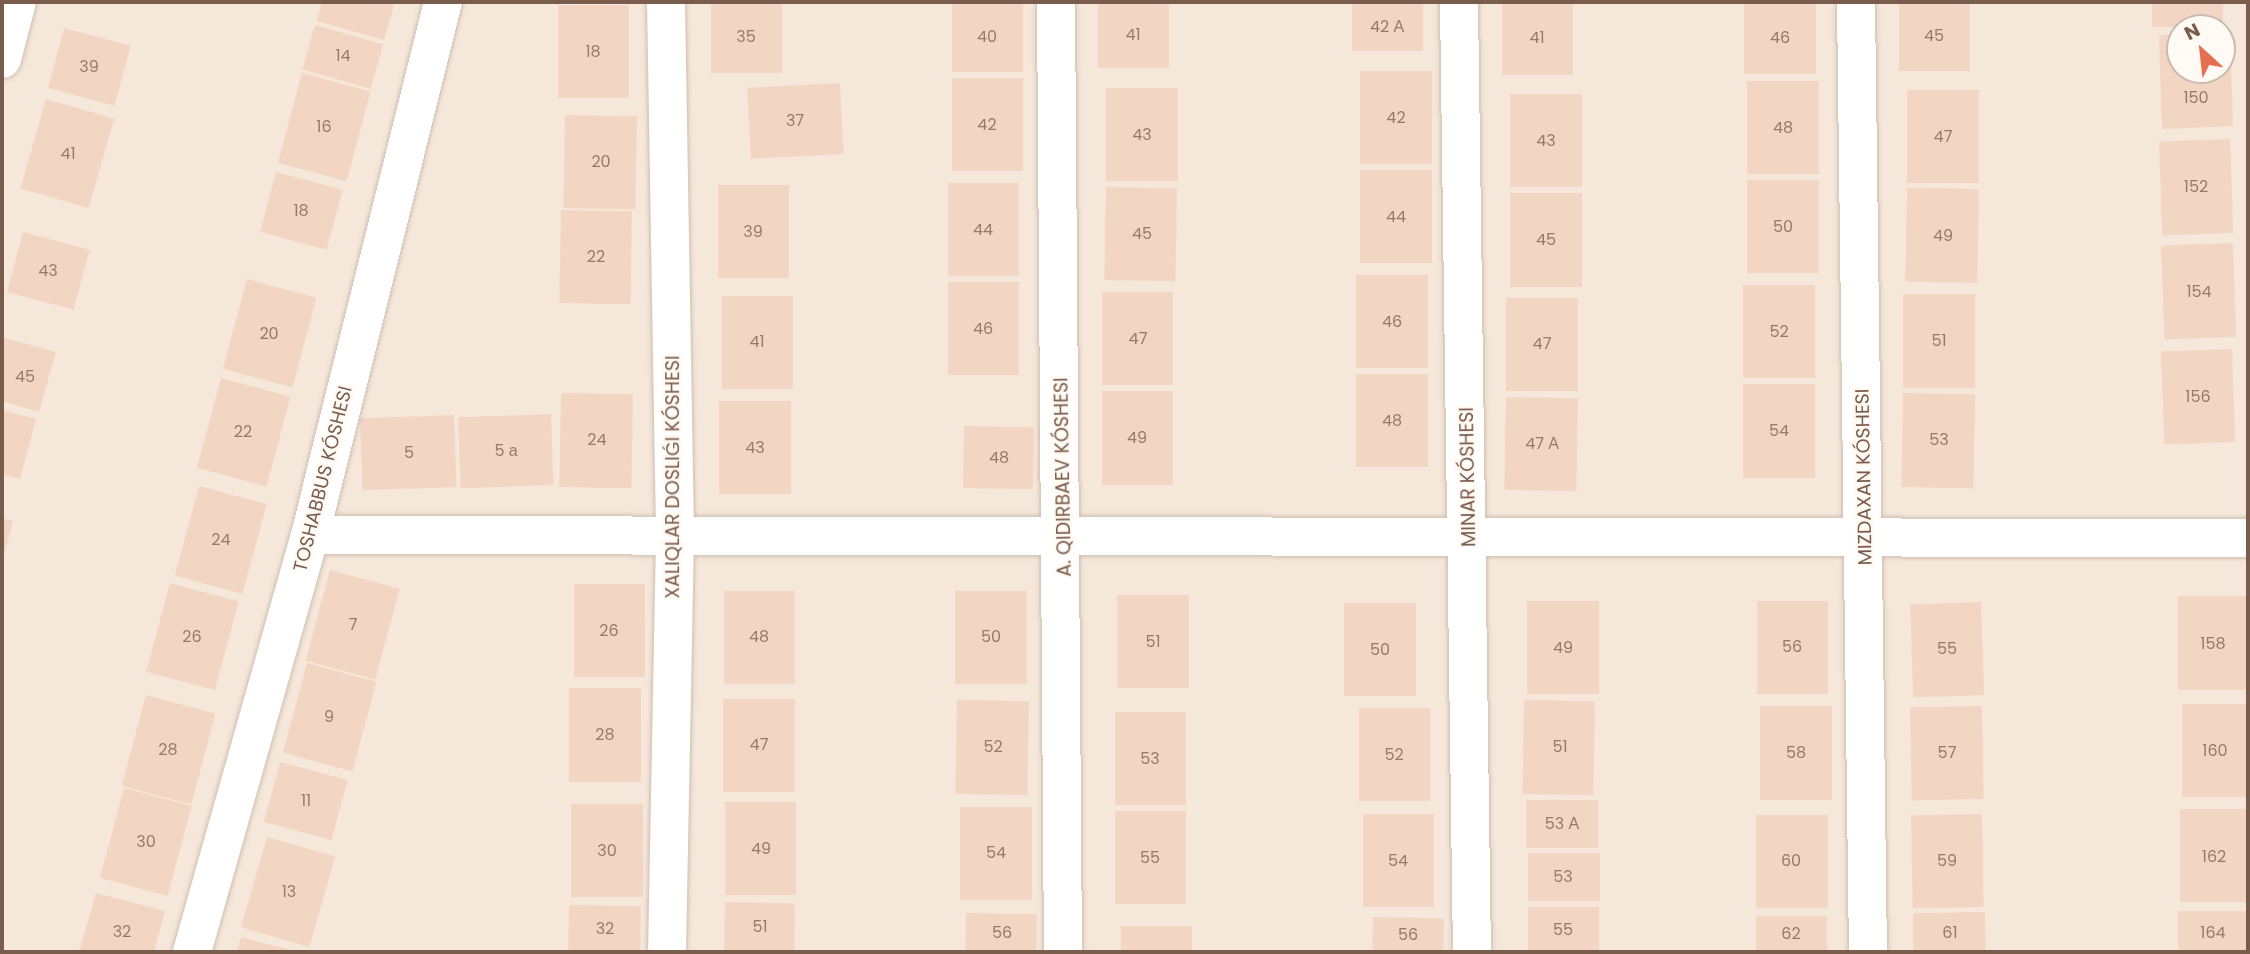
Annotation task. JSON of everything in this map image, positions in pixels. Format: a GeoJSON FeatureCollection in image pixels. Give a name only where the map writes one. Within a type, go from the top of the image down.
{"type":"FeatureCollection","features":[{"type":"Feature","properties":{"kind":"street"},"geometry":{"type":"LineString","coordinates":[[2,60],[17,2]]}},
{"type":"Feature","properties":{"kind":"street","name":"TOSHABBUS KÓSHESI"},"geometry":{"type":"LineString","coordinates":[[192,952],[310,534],[443,2]]}},
{"type":"Feature","properties":{"kind":"street"},"geometry":{"type":"LineString","coordinates":[[666,2],[675,536],[667,952]]}},
{"type":"Feature","properties":{"kind":"street"},"geometry":{"type":"LineString","coordinates":[[1056,2],[1064,536],[1063,952]]}},
{"type":"Feature","properties":{"kind":"street","name":"MINAR KÓSHESI"},"geometry":{"type":"LineString","coordinates":[[1459,2],[1469,538],[1472,952]]}},
{"type":"Feature","properties":{"kind":"street","name":"MIZDAXAN KÓSHESI"},"geometry":{"type":"LineString","coordinates":[[1856,2],[1866,534],[1868,952]]}},
{"type":"Feature","properties":{"kind":"street"},"geometry":{"type":"LineString","coordinates":[[310,534],[1469,538],[1866,534],[2248,538]]}},
{"type":"Feature","properties":{"kind":"shaded area"},"geometry":{"type":"Polygon","coordinates":[[[2,2],[2248,2],[2248,952],[2,952],[2,2]]]}},
{"type":"Feature","properties":{"kind":"building"},"geometry":{"type":"Polygon","coordinates":[[[322,2],[395,2],[384,40],[317,21],[322,2]]]}},
{"type":"Feature","properties":{"kind":"building"},"geometry":{"type":"Polygon","coordinates":[[[711,2],[782,2],[782,73],[711,73],[711,2]]]}},
{"type":"Feature","properties":{"kind":"building"},"geometry":{"type":"Polygon","coordinates":[[[952,2],[1023,2],[1023,72],[952,72],[952,2]]]}},
{"type":"Feature","properties":{"kind":"building"},"geometry":{"type":"Polygon","coordinates":[[[1098,2],[1169,2],[1169,68],[1098,68],[1098,2]]]}},
{"type":"Feature","properties":{"kind":"building"},"geometry":{"type":"Polygon","coordinates":[[[1352,2],[1423,2],[1423,51],[1352,51],[1352,2]]]}},
{"type":"Feature","properties":{"kind":"building"},"geometry":{"type":"Polygon","coordinates":[[[1502,2],[1573,2],[1573,75],[1502,75],[1502,2]]]}},
{"type":"Feature","properties":{"kind":"building"},"geometry":{"type":"Polygon","coordinates":[[[1744,2],[1816,2],[1816,74],[1744,74],[1744,2]]]}},
{"type":"Feature","properties":{"kind":"building"},"geometry":{"type":"Polygon","coordinates":[[[1899,2],[1970,2],[1970,71],[1899,71],[1899,2]]]}},
{"type":"Feature","properties":{"kind":"building"},"geometry":{"type":"Polygon","coordinates":[[[2152,2],[2223,2],[2223,14],[2166,14],[2166,27],[2152,27],[2152,2]]]}},
{"type":"Feature","properties":{"kind":"building"},"geometry":{"type":"Polygon","coordinates":[[[558,5],[629,5],[629,98],[558,98],[558,5]]]}},
{"type":"Feature","properties":{"kind":"building"},"geometry":{"type":"Polygon","coordinates":[[[315,25],[383,45],[371,89],[302,69],[315,25]]]}},
{"type":"Feature","properties":{"kind":"building"},"geometry":{"type":"Polygon","coordinates":[[[64,28],[131,46],[115,106],[48,88],[64,28]]]}},
{"type":"Feature","properties":{"kind":"building"},"geometry":{"type":"Polygon","coordinates":[[[2159,35],[2166,35],[2166,84],[2232,84],[2233,126],[2162,129],[2159,35]]]}},
{"type":"Feature","properties":{"kind":"building"},"geometry":{"type":"Polygon","coordinates":[[[1360,71],[1432,71],[1432,164],[1360,164],[1360,71]]]}},
{"type":"Feature","properties":{"kind":"building"},"geometry":{"type":"Polygon","coordinates":[[[302,73],[371,91],[347,181],[278,163],[302,73]]]}},
{"type":"Feature","properties":{"kind":"building"},"geometry":{"type":"Polygon","coordinates":[[[952,78],[1023,78],[1023,171],[952,171],[952,78]]]}},
{"type":"Feature","properties":{"kind":"building"},"geometry":{"type":"Polygon","coordinates":[[[1747,81],[1819,81],[1819,174],[1747,174],[1747,81]]]}},
{"type":"Feature","properties":{"kind":"building"},"geometry":{"type":"Polygon","coordinates":[[[840,83],[844,154],[751,159],[747,88],[840,83]]]}},
{"type":"Feature","properties":{"kind":"building"},"geometry":{"type":"Polygon","coordinates":[[[1106,88],[1178,88],[1178,181],[1106,181],[1106,88]]]}},
{"type":"Feature","properties":{"kind":"building"},"geometry":{"type":"Polygon","coordinates":[[[1907,90],[1979,90],[1979,183],[1907,183],[1907,90]]]}},
{"type":"Feature","properties":{"kind":"building"},"geometry":{"type":"Polygon","coordinates":[[[1510,94],[1582,94],[1582,187],[1510,187],[1510,94]]]}},
{"type":"Feature","properties":{"kind":"building"},"geometry":{"type":"Polygon","coordinates":[[[46,99],[114,119],[89,208],[20,188],[46,99]]]}},
{"type":"Feature","properties":{"kind":"building"},"geometry":{"type":"Polygon","coordinates":[[[565,115],[637,116],[635,209],[563,208],[565,115]]]}},
{"type":"Feature","properties":{"kind":"building"},"geometry":{"type":"Polygon","coordinates":[[[2230,139],[2233,233],[2162,235],[2159,141],[2230,139]]]}},
{"type":"Feature","properties":{"kind":"building"},"geometry":{"type":"Polygon","coordinates":[[[1360,170],[1432,170],[1432,263],[1360,263],[1360,170]]]}},
{"type":"Feature","properties":{"kind":"building"},"geometry":{"type":"Polygon","coordinates":[[[276,172],[343,190],[327,250],[260,232],[276,172]]]}},
{"type":"Feature","properties":{"kind":"building"},"geometry":{"type":"Polygon","coordinates":[[[1747,180],[1819,180],[1819,273],[1747,273],[1747,180]]]}},
{"type":"Feature","properties":{"kind":"building"},"geometry":{"type":"Polygon","coordinates":[[[948,183],[1019,183],[1019,276],[948,276],[948,183]]]}},
{"type":"Feature","properties":{"kind":"building"},"geometry":{"type":"Polygon","coordinates":[[[718,185],[789,185],[789,278],[718,278],[718,185]]]}},
{"type":"Feature","properties":{"kind":"building"},"geometry":{"type":"Polygon","coordinates":[[[1106,187],[1177,188],[1175,281],[1104,280],[1106,187]]]}},
{"type":"Feature","properties":{"kind":"building"},"geometry":{"type":"Polygon","coordinates":[[[1907,188],[1979,189],[1977,283],[1905,282],[1907,188]]]}},
{"type":"Feature","properties":{"kind":"building"},"geometry":{"type":"Polygon","coordinates":[[[1510,193],[1582,193],[1582,287],[1510,287],[1510,193]]]}},
{"type":"Feature","properties":{"kind":"building"},"geometry":{"type":"Polygon","coordinates":[[[561,210],[632,211],[630,304],[559,303],[561,210]]]}},
{"type":"Feature","properties":{"kind":"building"},"geometry":{"type":"Polygon","coordinates":[[[23,232],[90,250],[74,310],[7,292],[23,232]]]}},
{"type":"Feature","properties":{"kind":"building"},"geometry":{"type":"Polygon","coordinates":[[[2233,243],[2236,337],[2164,339],[2161,246],[2233,243]]]}},
{"type":"Feature","properties":{"kind":"building"},"geometry":{"type":"Polygon","coordinates":[[[1356,275],[1428,275],[1428,368],[1356,368],[1356,275]]]}},
{"type":"Feature","properties":{"kind":"building"},"geometry":{"type":"Polygon","coordinates":[[[247,279],[317,298],[292,387],[223,369],[247,279]]]}},
{"type":"Feature","properties":{"kind":"building"},"geometry":{"type":"Polygon","coordinates":[[[948,282],[1019,282],[1019,375],[948,375],[948,282]]]}},
{"type":"Feature","properties":{"kind":"building"},"geometry":{"type":"Polygon","coordinates":[[[1743,285],[1815,285],[1815,378],[1743,378],[1743,285]]]}},
{"type":"Feature","properties":{"kind":"building"},"geometry":{"type":"Polygon","coordinates":[[[1102,292],[1173,292],[1173,385],[1102,385],[1102,292]]]}},
{"type":"Feature","properties":{"kind":"building"},"geometry":{"type":"Polygon","coordinates":[[[1903,294],[1975,294],[1975,388],[1903,388],[1903,294]]]}},
{"type":"Feature","properties":{"kind":"building"},"geometry":{"type":"Polygon","coordinates":[[[722,296],[793,296],[793,389],[722,389],[722,296]]]}},
{"type":"Feature","properties":{"kind":"building"},"geometry":{"type":"Polygon","coordinates":[[[1506,298],[1578,298],[1578,391],[1506,391],[1506,298]]]}},
{"type":"Feature","properties":{"kind":"building"},"geometry":{"type":"Polygon","coordinates":[[[2,337],[56,352],[39,412],[2,401],[2,337]]]}},
{"type":"Feature","properties":{"kind":"building"},"geometry":{"type":"Polygon","coordinates":[[[2232,349],[2235,442],[2164,444],[2161,351],[2232,349]]]}},
{"type":"Feature","properties":{"kind":"building"},"geometry":{"type":"Polygon","coordinates":[[[1356,374],[1428,374],[1428,467],[1356,467],[1356,374]]]}},
{"type":"Feature","properties":{"kind":"building"},"geometry":{"type":"Polygon","coordinates":[[[221,378],[291,397],[266,486],[197,468],[221,378]]]}},
{"type":"Feature","properties":{"kind":"building"},"geometry":{"type":"Polygon","coordinates":[[[1743,384],[1815,384],[1815,478],[1743,478],[1743,384]]]}},
{"type":"Feature","properties":{"kind":"building"},"geometry":{"type":"Polygon","coordinates":[[[1102,391],[1173,391],[1173,485],[1102,485],[1102,391]]]}},
{"type":"Feature","properties":{"kind":"building"},"geometry":{"type":"Polygon","coordinates":[[[561,393],[633,394],[631,488],[559,487],[561,393]]]}},
{"type":"Feature","properties":{"kind":"building"},"geometry":{"type":"Polygon","coordinates":[[[1903,393],[1975,394],[1973,488],[1901,487],[1903,393]]]}},
{"type":"Feature","properties":{"kind":"building"},"geometry":{"type":"Polygon","coordinates":[[[1506,397],[1578,398],[1576,491],[1504,490],[1506,397]]]}},
{"type":"Feature","properties":{"kind":"building"},"geometry":{"type":"Polygon","coordinates":[[[719,401],[791,401],[791,494],[719,494],[719,401]]]}},
{"type":"Feature","properties":{"kind":"building"},"geometry":{"type":"Polygon","coordinates":[[[2,410],[36,419],[20,479],[2,474],[2,410]]]}},
{"type":"Feature","properties":{"kind":"building"},"geometry":{"type":"Polygon","coordinates":[[[551,414],[553,485],[461,488],[458,417],[551,414]]]}},
{"type":"Feature","properties":{"kind":"building"},"geometry":{"type":"Polygon","coordinates":[[[454,415],[457,487],[363,490],[360,418],[454,415]]]}},
{"type":"Feature","properties":{"kind":"building"},"geometry":{"type":"Polygon","coordinates":[[[964,426],[1034,427],[1033,489],[963,488],[964,426]]]}},
{"type":"Feature","properties":{"kind":"building"},"geometry":{"type":"Polygon","coordinates":[[[199,486],[267,504],[243,594],[175,576],[199,486]]]}},
{"type":"Feature","properties":{"kind":"building"},"geometry":{"type":"Polygon","coordinates":[[[2,518],[13,521],[3,558],[2,558],[2,518]]]}},
{"type":"Feature","properties":{"kind":"building"},"geometry":{"type":"Polygon","coordinates":[[[330,570],[400,589],[375,679],[306,661],[330,570]]]}},
{"type":"Feature","properties":{"kind":"building"},"geometry":{"type":"Polygon","coordinates":[[[170,583],[239,601],[215,690],[146,672],[170,583]]]}},
{"type":"Feature","properties":{"kind":"building"},"geometry":{"type":"Polygon","coordinates":[[[574,584],[645,584],[645,677],[574,677],[574,584]]]}},
{"type":"Feature","properties":{"kind":"building"},"geometry":{"type":"Polygon","coordinates":[[[724,591],[795,591],[795,684],[724,684],[724,591]]]}},
{"type":"Feature","properties":{"kind":"building"},"geometry":{"type":"Polygon","coordinates":[[[955,591],[1027,591],[1027,684],[955,684],[955,591]]]}},
{"type":"Feature","properties":{"kind":"building"},"geometry":{"type":"Polygon","coordinates":[[[1117,595],[1189,595],[1189,688],[1117,688],[1117,595]]]}},
{"type":"Feature","properties":{"kind":"building"},"geometry":{"type":"Polygon","coordinates":[[[2178,596],[2248,596],[2248,690],[2178,690],[2178,596]]]}},
{"type":"Feature","properties":{"kind":"building"},"geometry":{"type":"Polygon","coordinates":[[[1527,601],[1599,601],[1599,694],[1527,694],[1527,601]]]}},
{"type":"Feature","properties":{"kind":"building"},"geometry":{"type":"Polygon","coordinates":[[[1757,601],[1828,601],[1828,694],[1757,694],[1757,601]]]}},
{"type":"Feature","properties":{"kind":"building"},"geometry":{"type":"Polygon","coordinates":[[[1981,602],[1984,695],[1913,697],[1910,604],[1981,602]]]}},
{"type":"Feature","properties":{"kind":"building"},"geometry":{"type":"Polygon","coordinates":[[[1344,603],[1416,603],[1416,696],[1344,696],[1344,603]]]}},
{"type":"Feature","properties":{"kind":"building"},"geometry":{"type":"Polygon","coordinates":[[[307,663],[377,682],[352,771],[283,753],[307,663]]]}},
{"type":"Feature","properties":{"kind":"building"},"geometry":{"type":"Polygon","coordinates":[[[569,688],[641,688],[641,782],[569,782],[569,688]]]}},
{"type":"Feature","properties":{"kind":"building"},"geometry":{"type":"Polygon","coordinates":[[[146,695],[216,714],[191,804],[122,786],[146,695]]]}},
{"type":"Feature","properties":{"kind":"building"},"geometry":{"type":"Polygon","coordinates":[[[723,699],[795,699],[795,792],[723,792],[723,699]]]}},
{"type":"Feature","properties":{"kind":"building"},"geometry":{"type":"Polygon","coordinates":[[[957,700],[1029,701],[1027,795],[955,794],[957,700]]]}},
{"type":"Feature","properties":{"kind":"building"},"geometry":{"type":"Polygon","coordinates":[[[1524,700],[1595,701],[1593,795],[1522,794],[1524,700]]]}},
{"type":"Feature","properties":{"kind":"building"},"geometry":{"type":"Polygon","coordinates":[[[2182,704],[2248,704],[2248,797],[2182,797],[2182,704]]]}},
{"type":"Feature","properties":{"kind":"building"},"geometry":{"type":"Polygon","coordinates":[[[1760,706],[1832,706],[1832,800],[1760,800],[1760,706]]]}},
{"type":"Feature","properties":{"kind":"building"},"geometry":{"type":"Polygon","coordinates":[[[1982,706],[1984,799],[1912,800],[1910,707],[1982,706]]]}},
{"type":"Feature","properties":{"kind":"building"},"geometry":{"type":"Polygon","coordinates":[[[1359,708],[1430,708],[1430,801],[1359,801],[1359,708]]]}},
{"type":"Feature","properties":{"kind":"building"},"geometry":{"type":"Polygon","coordinates":[[[1115,712],[1186,712],[1186,805],[1115,805],[1115,712]]]}},
{"type":"Feature","properties":{"kind":"building"},"geometry":{"type":"Polygon","coordinates":[[[280,762],[348,780],[332,840],[264,822],[280,762]]]}},
{"type":"Feature","properties":{"kind":"building"},"geometry":{"type":"Polygon","coordinates":[[[124,788],[192,806],[168,896],[100,878],[124,788]]]}},
{"type":"Feature","properties":{"kind":"building"},"geometry":{"type":"Polygon","coordinates":[[[1526,800],[1598,800],[1598,848],[1526,848],[1526,800]]]}},
{"type":"Feature","properties":{"kind":"building"},"geometry":{"type":"Polygon","coordinates":[[[725,802],[796,802],[796,895],[725,895],[725,802]]]}},
{"type":"Feature","properties":{"kind":"building"},"geometry":{"type":"Polygon","coordinates":[[[571,804],[643,804],[643,897],[571,897],[571,804]]]}},
{"type":"Feature","properties":{"kind":"building"},"geometry":{"type":"Polygon","coordinates":[[[960,807],[1032,807],[1032,900],[960,900],[960,807]]]}},
{"type":"Feature","properties":{"kind":"building"},"geometry":{"type":"Polygon","coordinates":[[[2180,809],[2248,809],[2248,902],[2180,902],[2180,809]]]}},
{"type":"Feature","properties":{"kind":"building"},"geometry":{"type":"Polygon","coordinates":[[[1115,811],[1186,811],[1186,904],[1115,904],[1115,811]]]}},
{"type":"Feature","properties":{"kind":"building"},"geometry":{"type":"Polygon","coordinates":[[[1363,814],[1434,814],[1434,907],[1363,907],[1363,814]]]}},
{"type":"Feature","properties":{"kind":"building"},"geometry":{"type":"Polygon","coordinates":[[[1982,814],[1984,907],[1913,908],[1911,815],[1982,814]]]}},
{"type":"Feature","properties":{"kind":"building"},"geometry":{"type":"Polygon","coordinates":[[[1756,815],[1828,815],[1828,908],[1756,908],[1756,815]]]}},
{"type":"Feature","properties":{"kind":"building"},"geometry":{"type":"Polygon","coordinates":[[[267,837],[335,857],[309,947],[241,927],[267,837]]]}},
{"type":"Feature","properties":{"kind":"building"},"geometry":{"type":"Polygon","coordinates":[[[1528,853],[1600,853],[1600,901],[1528,901],[1528,853]]]}},
{"type":"Feature","properties":{"kind":"building"},"geometry":{"type":"Polygon","coordinates":[[[96,893],[165,911],[154,952],[79,952],[96,893]]]}},
{"type":"Feature","properties":{"kind":"building"},"geometry":{"type":"Polygon","coordinates":[[[725,902],[795,903],[794,952],[724,952],[725,902]]]}},
{"type":"Feature","properties":{"kind":"building"},"geometry":{"type":"Polygon","coordinates":[[[569,905],[641,906],[640,952],[568,952],[569,905]]]}},
{"type":"Feature","properties":{"kind":"building"},"geometry":{"type":"Polygon","coordinates":[[[1528,907],[1599,907],[1599,952],[1528,952],[1528,907]]]}},
{"type":"Feature","properties":{"kind":"building"},"geometry":{"type":"Polygon","coordinates":[[[2178,911],[2248,911],[2248,952],[2178,952],[2178,911]]]}},
{"type":"Feature","properties":{"kind":"building"},"geometry":{"type":"Polygon","coordinates":[[[1985,912],[1986,952],[1914,952],[1913,913],[1985,912]]]}},
{"type":"Feature","properties":{"kind":"building"},"geometry":{"type":"Polygon","coordinates":[[[966,913],[1037,914],[1036,952],[965,952],[966,913]]]}},
{"type":"Feature","properties":{"kind":"building"},"geometry":{"type":"Polygon","coordinates":[[[1756,916],[1827,916],[1827,952],[1756,952],[1756,916]]]}},
{"type":"Feature","properties":{"kind":"building"},"geometry":{"type":"Polygon","coordinates":[[[1373,917],[1444,918],[1443,952],[1372,952],[1373,917]]]}},
{"type":"Feature","properties":{"kind":"building"},"geometry":{"type":"Polygon","coordinates":[[[1121,926],[1192,926],[1192,952],[1121,952],[1121,926]]]}},
{"type":"Feature","properties":{"kind":"building"},"geometry":{"type":"Polygon","coordinates":[[[241,937],[294,951],[294,952],[237,952],[241,937]]]}}]}
